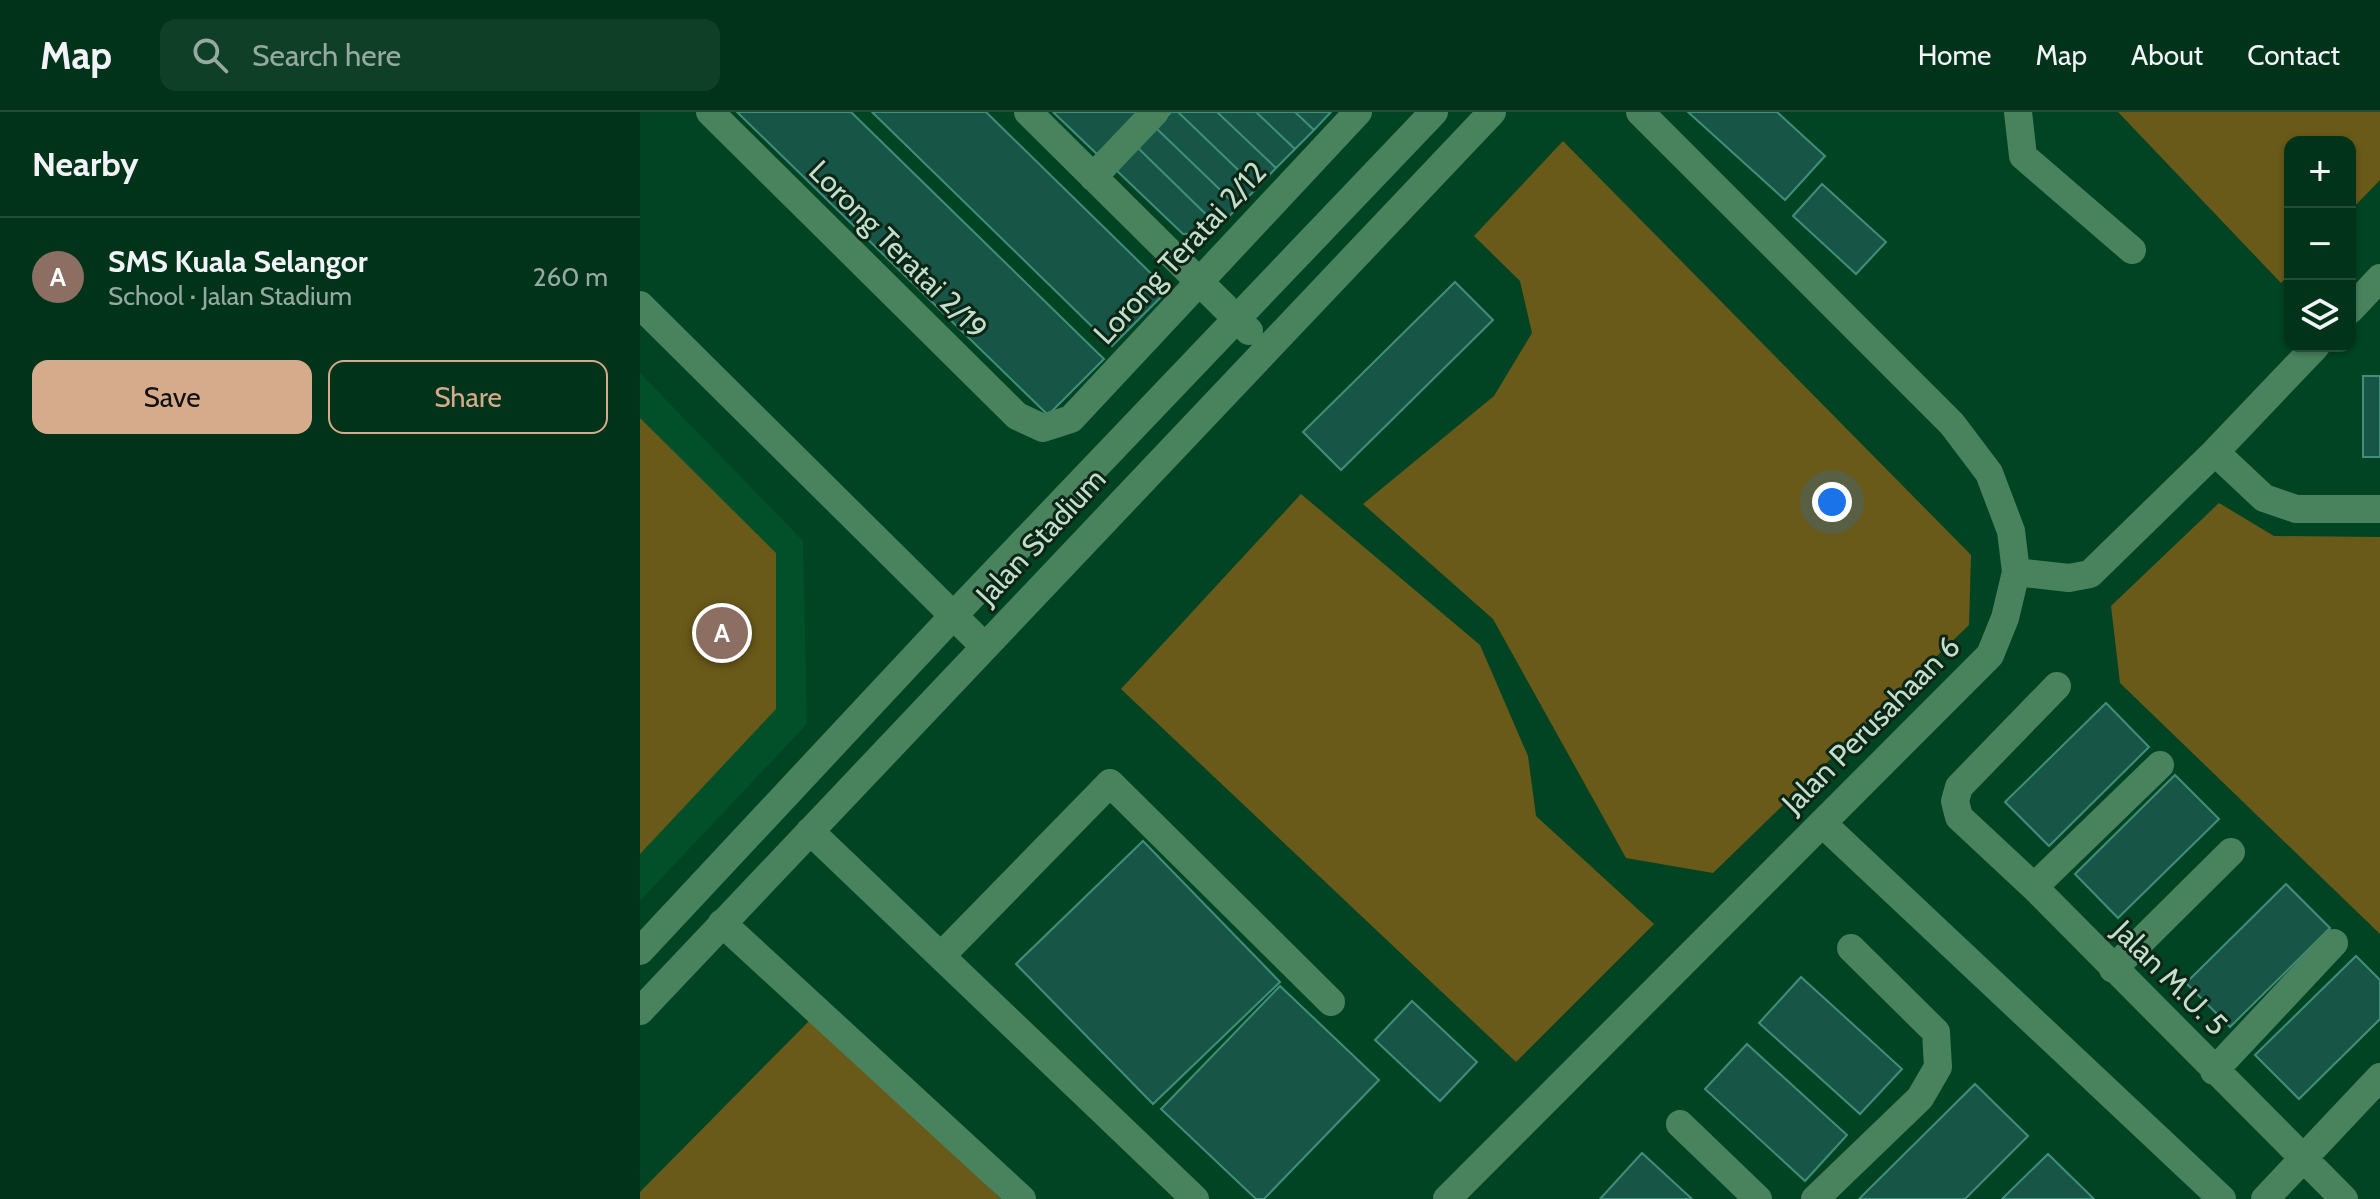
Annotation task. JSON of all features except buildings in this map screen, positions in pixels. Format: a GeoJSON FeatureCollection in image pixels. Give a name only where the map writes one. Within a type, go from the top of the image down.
{"type":"FeatureCollection","features":[{"type":"Feature","properties":{"kind":"street","name":"Lorong Teratai 2/19"},"geometry":{"type":"LineString","coordinates":[[710,112],[1017,416],[1043,428]]}},
{"type":"Feature","properties":{"kind":"street"},"geometry":{"type":"LineString","coordinates":[[1028,112],[1266,348]]}},
{"type":"Feature","properties":{"kind":"street"},"geometry":{"type":"LineString","coordinates":[[1093,177],[1155,112]]}},
{"type":"Feature","properties":{"kind":"street","name":"Lorong Teratai 2/12"},"geometry":{"type":"LineString","coordinates":[[1043,428],[1071,419],[1358,112]]}},
{"type":"Feature","properties":{"kind":"street","name":"Jalan Stadium"},"geometry":{"type":"LineString","coordinates":[[640,951],[953,616],[1434,112]]}},
{"type":"Feature","properties":{"kind":"street","name":"Jalan Stadium"},"geometry":{"type":"LineString","coordinates":[[640,1011],[1492,112]]}},
{"type":"Feature","properties":{"kind":"street","name":"Jalan Perusahaan 6"},"geometry":{"type":"LineString","coordinates":[[1447,1199],[1990,655],[2005,618],[2016,572],[2011,531],[1989,473],[1952,424],[1640,112]]}},
{"type":"Feature","properties":{"kind":"street"},"geometry":{"type":"LineString","coordinates":[[2018,112],[2023,156],[2132,250]]}},
{"type":"Feature","properties":{"kind":"street"},"geometry":{"type":"LineString","coordinates":[[2356,304],[2380,278]]}},
{"type":"Feature","properties":{"kind":"street"},"geometry":{"type":"LineString","coordinates":[[640,305],[984,646]]}},
{"type":"Feature","properties":{"kind":"street"},"geometry":{"type":"LineString","coordinates":[[2016,572],[2069,578],[2090,574],[2215,452],[2310,352]]}},
{"type":"Feature","properties":{"kind":"street"},"geometry":{"type":"LineString","coordinates":[[2215,452],[2264,498],[2296,509],[2380,509]]}},
{"type":"Feature","properties":{"kind":"street","name":"Jalan M.U. 5"},"geometry":{"type":"LineString","coordinates":[[2057,686],[1959,787],[1955,801],[1959,817],[2034,887],[2344,1199]]}},
{"type":"Feature","properties":{"kind":"street"},"geometry":{"type":"LineString","coordinates":[[2034,887],[2160,765]]}},
{"type":"Feature","properties":{"kind":"street"},"geometry":{"type":"LineString","coordinates":[[941,956],[1110,783],[1331,1002]]}},
{"type":"Feature","properties":{"kind":"street"},"geometry":{"type":"LineString","coordinates":[[1822,823],[2222,1199]]}},
{"type":"Feature","properties":{"kind":"street"},"geometry":{"type":"LineString","coordinates":[[810,831],[1195,1199]]}},
{"type":"Feature","properties":{"kind":"street"},"geometry":{"type":"LineString","coordinates":[[2113,969],[2231,852]]}},
{"type":"Feature","properties":{"kind":"street"},"geometry":{"type":"LineString","coordinates":[[722,923],[1022,1199]]}},
{"type":"Feature","properties":{"kind":"street"},"geometry":{"type":"LineString","coordinates":[[2214,1071],[2334,943]]}},
{"type":"Feature","properties":{"kind":"street"},"geometry":{"type":"LineString","coordinates":[[1815,1199],[1920,1098],[1938,1067],[1936,1032],[1851,948]]}},
{"type":"Feature","properties":{"kind":"street"},"geometry":{"type":"LineString","coordinates":[[2265,1199],[2380,1077]]}},
{"type":"Feature","properties":{"kind":"street"},"geometry":{"type":"LineString","coordinates":[[1680,1124],[1758,1199]]}},
{"type":"Feature","properties":{"kind":"shaded area"},"geometry":{"type":"Polygon","coordinates":[[[2118,112],[2380,112],[2380,180],[2356,205],[2356,136],[2284,136],[2284,280],[2281,283],[2118,112]]]}},
{"type":"Feature","properties":{"kind":"shaded area"},"geometry":{"type":"Polygon","coordinates":[[[1563,141],[1971,555],[1969,625],[1713,873],[1626,858],[1493,619],[1363,504],[1494,396],[1532,333],[1520,281],[1474,236],[1563,141]]]}},
{"type":"Feature","properties":{"kind":"shaded area"},"geometry":{"type":"Polygon","coordinates":[[[640,373],[803,541],[807,724],[640,901],[640,373]]]}},
{"type":"Feature","properties":{"kind":"shaded area"},"geometry":{"type":"Polygon","coordinates":[[[640,418],[776,553],[776,709],[640,854],[640,418]]]}},
{"type":"Feature","properties":{"kind":"shaded area"},"geometry":{"type":"Polygon","coordinates":[[[1301,494],[1480,645],[1528,756],[1536,816],[1654,924],[1516,1062],[1121,689],[1301,494]]]}},
{"type":"Feature","properties":{"kind":"shaded area"},"geometry":{"type":"Polygon","coordinates":[[[2219,503],[2274,536],[2380,537],[2380,934],[2120,683],[2111,606],[2219,503]]]}},
{"type":"Feature","properties":{"kind":"shaded area"},"geometry":{"type":"Polygon","coordinates":[[[814,1016],[1001,1199],[640,1199],[640,1192],[814,1016]]]}},
{"type":"Feature","properties":{"kind":"place","name":"SMS Kuala Selangor"},"geometry":{"type":"Point","coordinates":[722,633]}}]}
